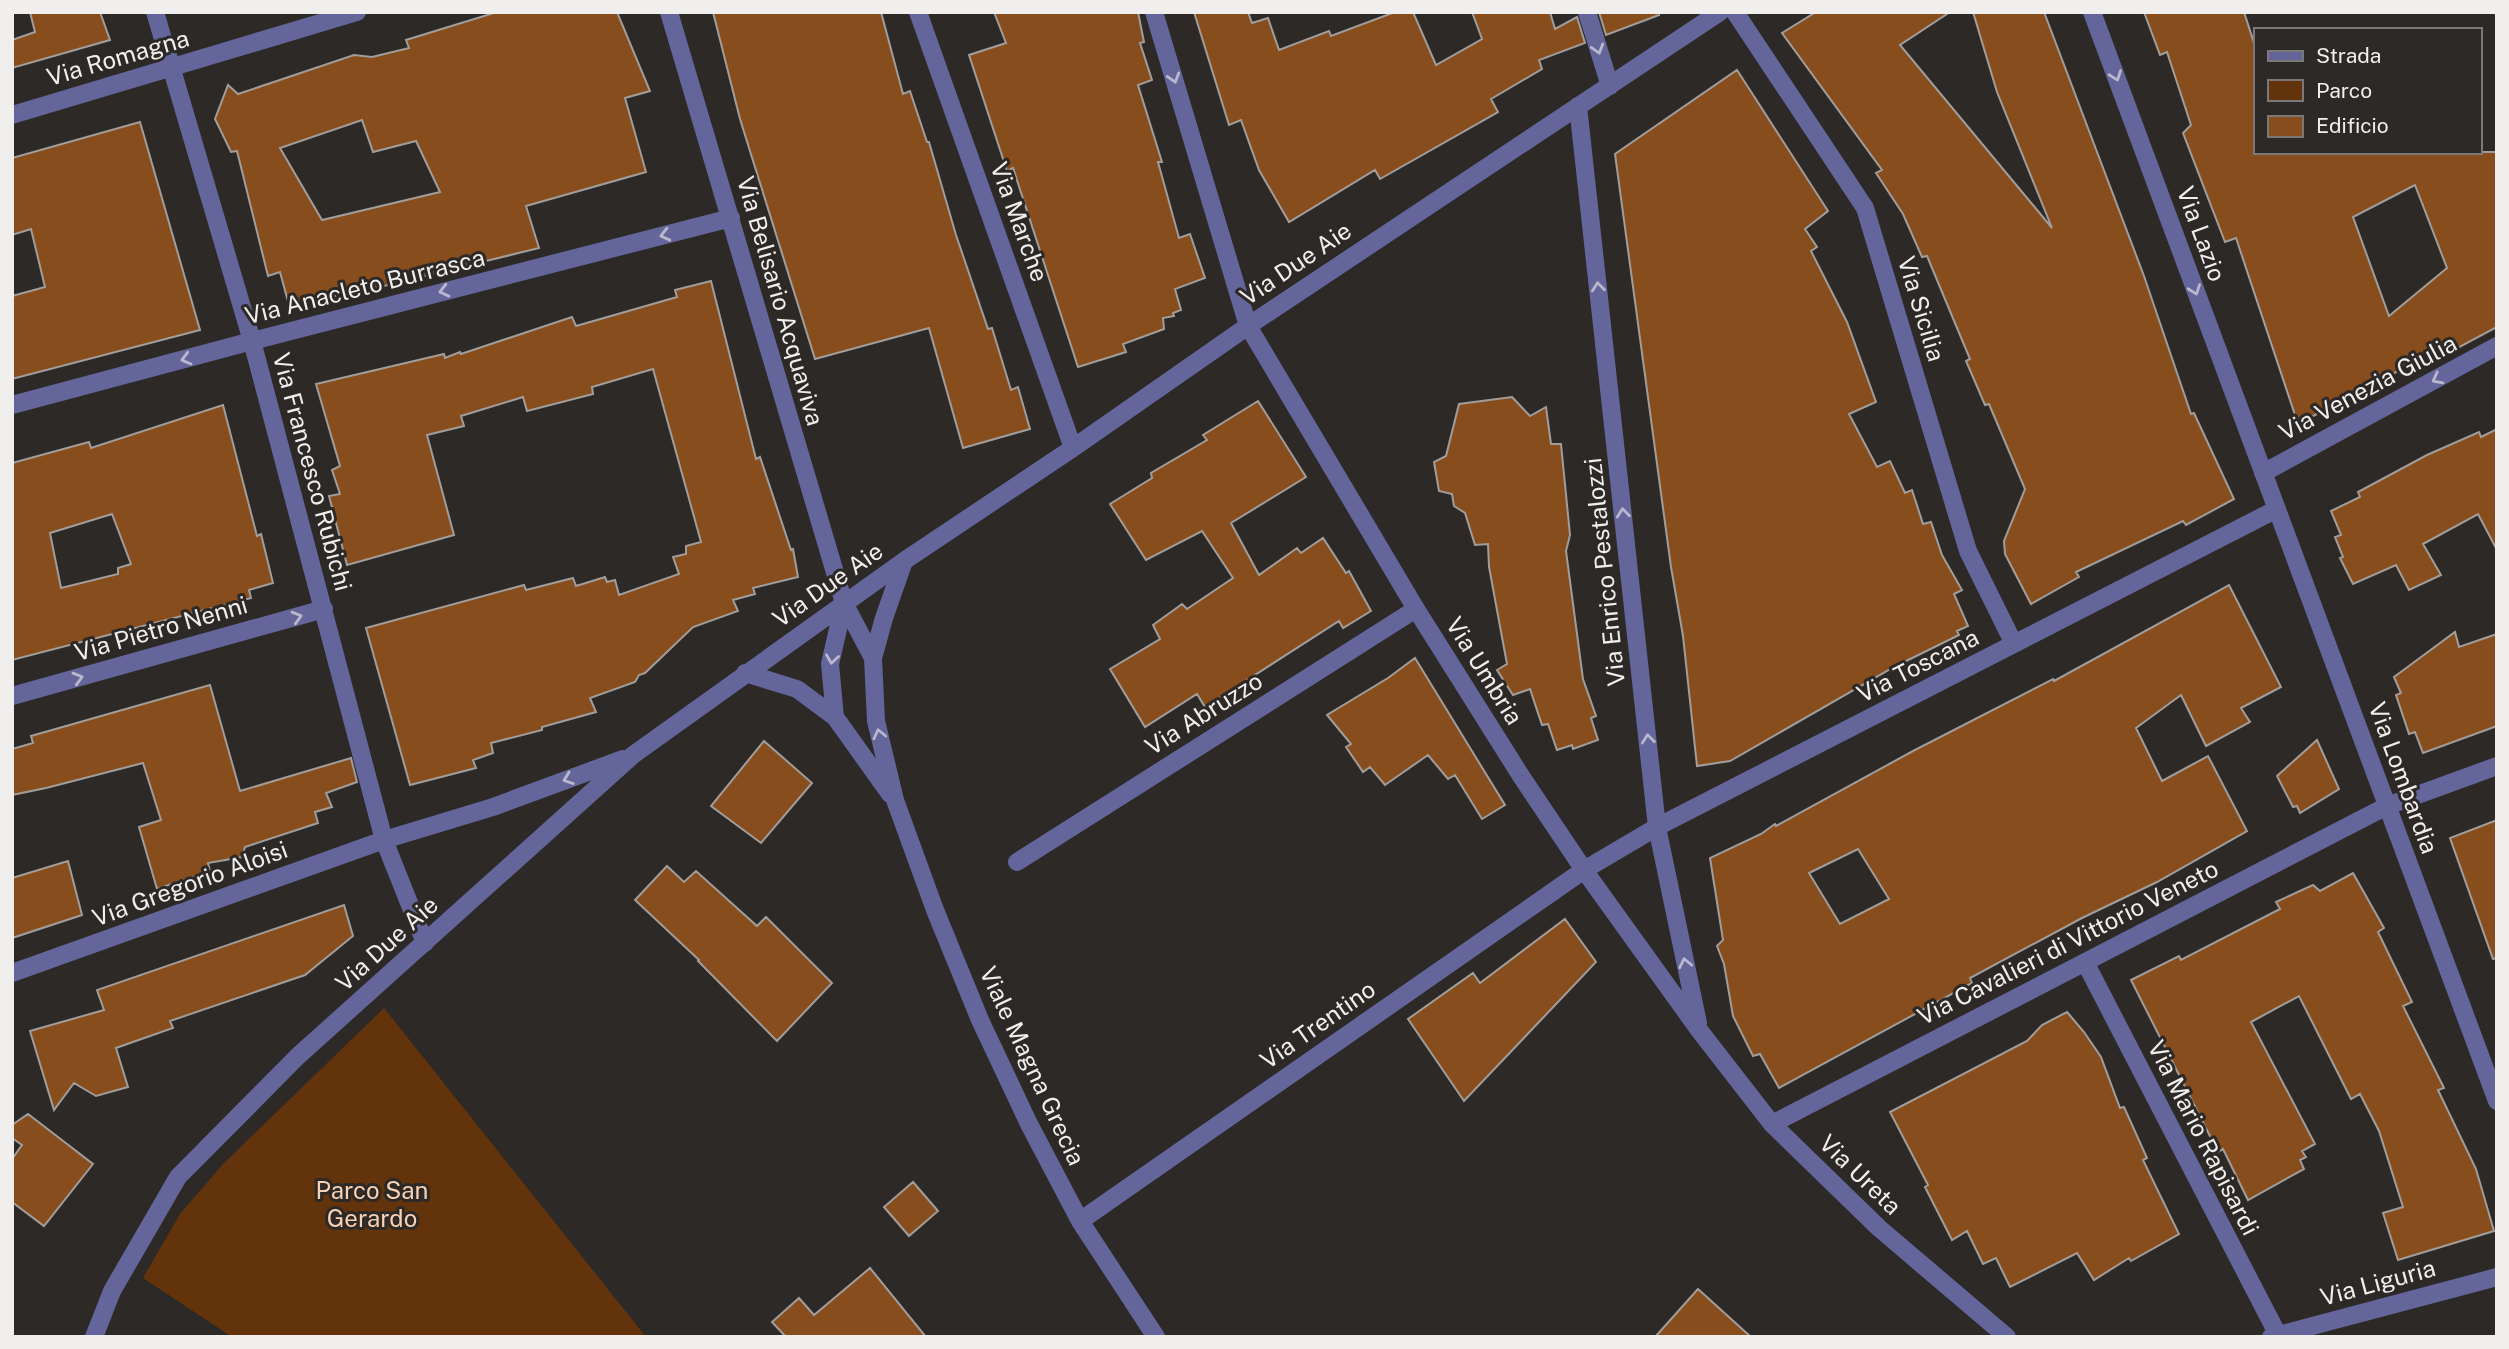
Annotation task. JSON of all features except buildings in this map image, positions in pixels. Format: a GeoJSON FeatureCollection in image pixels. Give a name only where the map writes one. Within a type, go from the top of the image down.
{"type":"FeatureCollection","features":[{"type":"Feature","properties":{"kind":"street","name":"Via Francesco Rubichi"},"geometry":{"type":"LineString","coordinates":[[155,12],[252,341],[384,840],[425,943]]}},
{"type":"Feature","properties":{"kind":"street","name":"Via Romagna"},"geometry":{"type":"LineString","coordinates":[[12,115],[358,12]]}},
{"type":"Feature","properties":{"kind":"street","name":"Via Belisario Acquaviva"},"geometry":{"type":"LineString","coordinates":[[669,12],[844,603]]}},
{"type":"Feature","properties":{"kind":"street","name":"Via Marche"},"geometry":{"type":"LineString","coordinates":[[918,12],[1073,447]]}},
{"type":"Feature","properties":{"kind":"street","name":"Via Umbria"},"geometry":{"type":"LineString","coordinates":[[1154,12],[1248,326],[1489,726],[1584,870],[1699,1030]]}},
{"type":"Feature","properties":{"kind":"street"},"geometry":{"type":"LineString","coordinates":[[1587,12],[1610,86]]}},
{"type":"Feature","properties":{"kind":"street","name":"Via Due Aie"},"geometry":{"type":"LineString","coordinates":[[94,1337],[112,1291],[178,1177],[298,1056],[632,755],[844,603],[1248,326],[1720,12]]}},
{"type":"Feature","properties":{"kind":"street","name":"Via Sicilia"},"geometry":{"type":"LineString","coordinates":[[1735,12],[1865,208],[1968,551],[2014,644]]}},
{"type":"Feature","properties":{"kind":"street","name":"Via Lazio"},"geometry":{"type":"LineString","coordinates":[[2092,12],[2263,473]]}},
{"type":"Feature","properties":{"kind":"street","name":"Via Enrico Pestalozzi"},"geometry":{"type":"LineString","coordinates":[[1578,106],[1657,827],[1699,1030]]}},
{"type":"Feature","properties":{"kind":"street","name":"Via Anacleto Burrasca"},"geometry":{"type":"LineString","coordinates":[[12,405],[731,218]]}},
{"type":"Feature","properties":{"kind":"street","name":"Via Venezia Giulia"},"geometry":{"type":"LineString","coordinates":[[2263,473],[2497,346]]}},
{"type":"Feature","properties":{"kind":"street","name":"Via Lombardia"},"geometry":{"type":"LineString","coordinates":[[2263,473],[2497,1101]]}},
{"type":"Feature","properties":{"kind":"street","name":"Via Toscana"},"geometry":{"type":"LineString","coordinates":[[1584,870],[1657,827],[2277,509]]}},
{"type":"Feature","properties":{"kind":"street","name":"Viale Magna Grecia"},"geometry":{"type":"LineString","coordinates":[[905,561],[873,658],[876,721],[895,800],[935,910],[980,1020],[1029,1124],[1080,1221],[1156,1337]]}},
{"type":"Feature","properties":{"kind":"street"},"geometry":{"type":"LineString","coordinates":[[835,717],[830,664],[844,603]]}},
{"type":"Feature","properties":{"kind":"street","name":"Viale Magna Grecia"},"geometry":{"type":"LineString","coordinates":[[844,603],[873,658]]}},
{"type":"Feature","properties":{"kind":"street","name":"Via Abruzzo"},"geometry":{"type":"LineString","coordinates":[[1017,862],[1416,608]]}},
{"type":"Feature","properties":{"kind":"street","name":"Via Pietro Nenni"},"geometry":{"type":"LineString","coordinates":[[12,696],[324,609]]}},
{"type":"Feature","properties":{"kind":"street","name":"Viale Magna Grecia"},"geometry":{"type":"LineString","coordinates":[[745,673],[797,689],[835,717],[895,800]]}},
{"type":"Feature","properties":{"kind":"street","name":"Via Gregorio Aloisi"},"geometry":{"type":"LineString","coordinates":[[12,973],[384,840],[493,807],[632,755]]}},
{"type":"Feature","properties":{"kind":"street","name":"Via Cavalieri di Vittorio Veneto"},"geometry":{"type":"LineString","coordinates":[[1772,1125],[2387,806],[2497,766]]}},
{"type":"Feature","properties":{"kind":"street","name":"Via Trentino"},"geometry":{"type":"LineString","coordinates":[[1080,1221],[1584,870]]}},
{"type":"Feature","properties":{"kind":"street","name":"Via Mario Rapisardi"},"geometry":{"type":"LineString","coordinates":[[2085,962],[2274,1336]]}},
{"type":"Feature","properties":{"kind":"street","name":"Via Ureta"},"geometry":{"type":"LineString","coordinates":[[1699,1030],[1772,1125],[1880,1228],[2007,1337]]}},
{"type":"Feature","properties":{"kind":"street","name":"Via Liguria"},"geometry":{"type":"LineString","coordinates":[[2274,1336],[2497,1277]]}},
{"type":"Feature","properties":{"kind":"green space","name":"Parco San Gerardo"},"geometry":{"type":"Polygon","coordinates":[[[384,1008],[646,1337],[232,1337],[143,1278],[180,1214],[223,1164],[384,1008]]]}}]}
